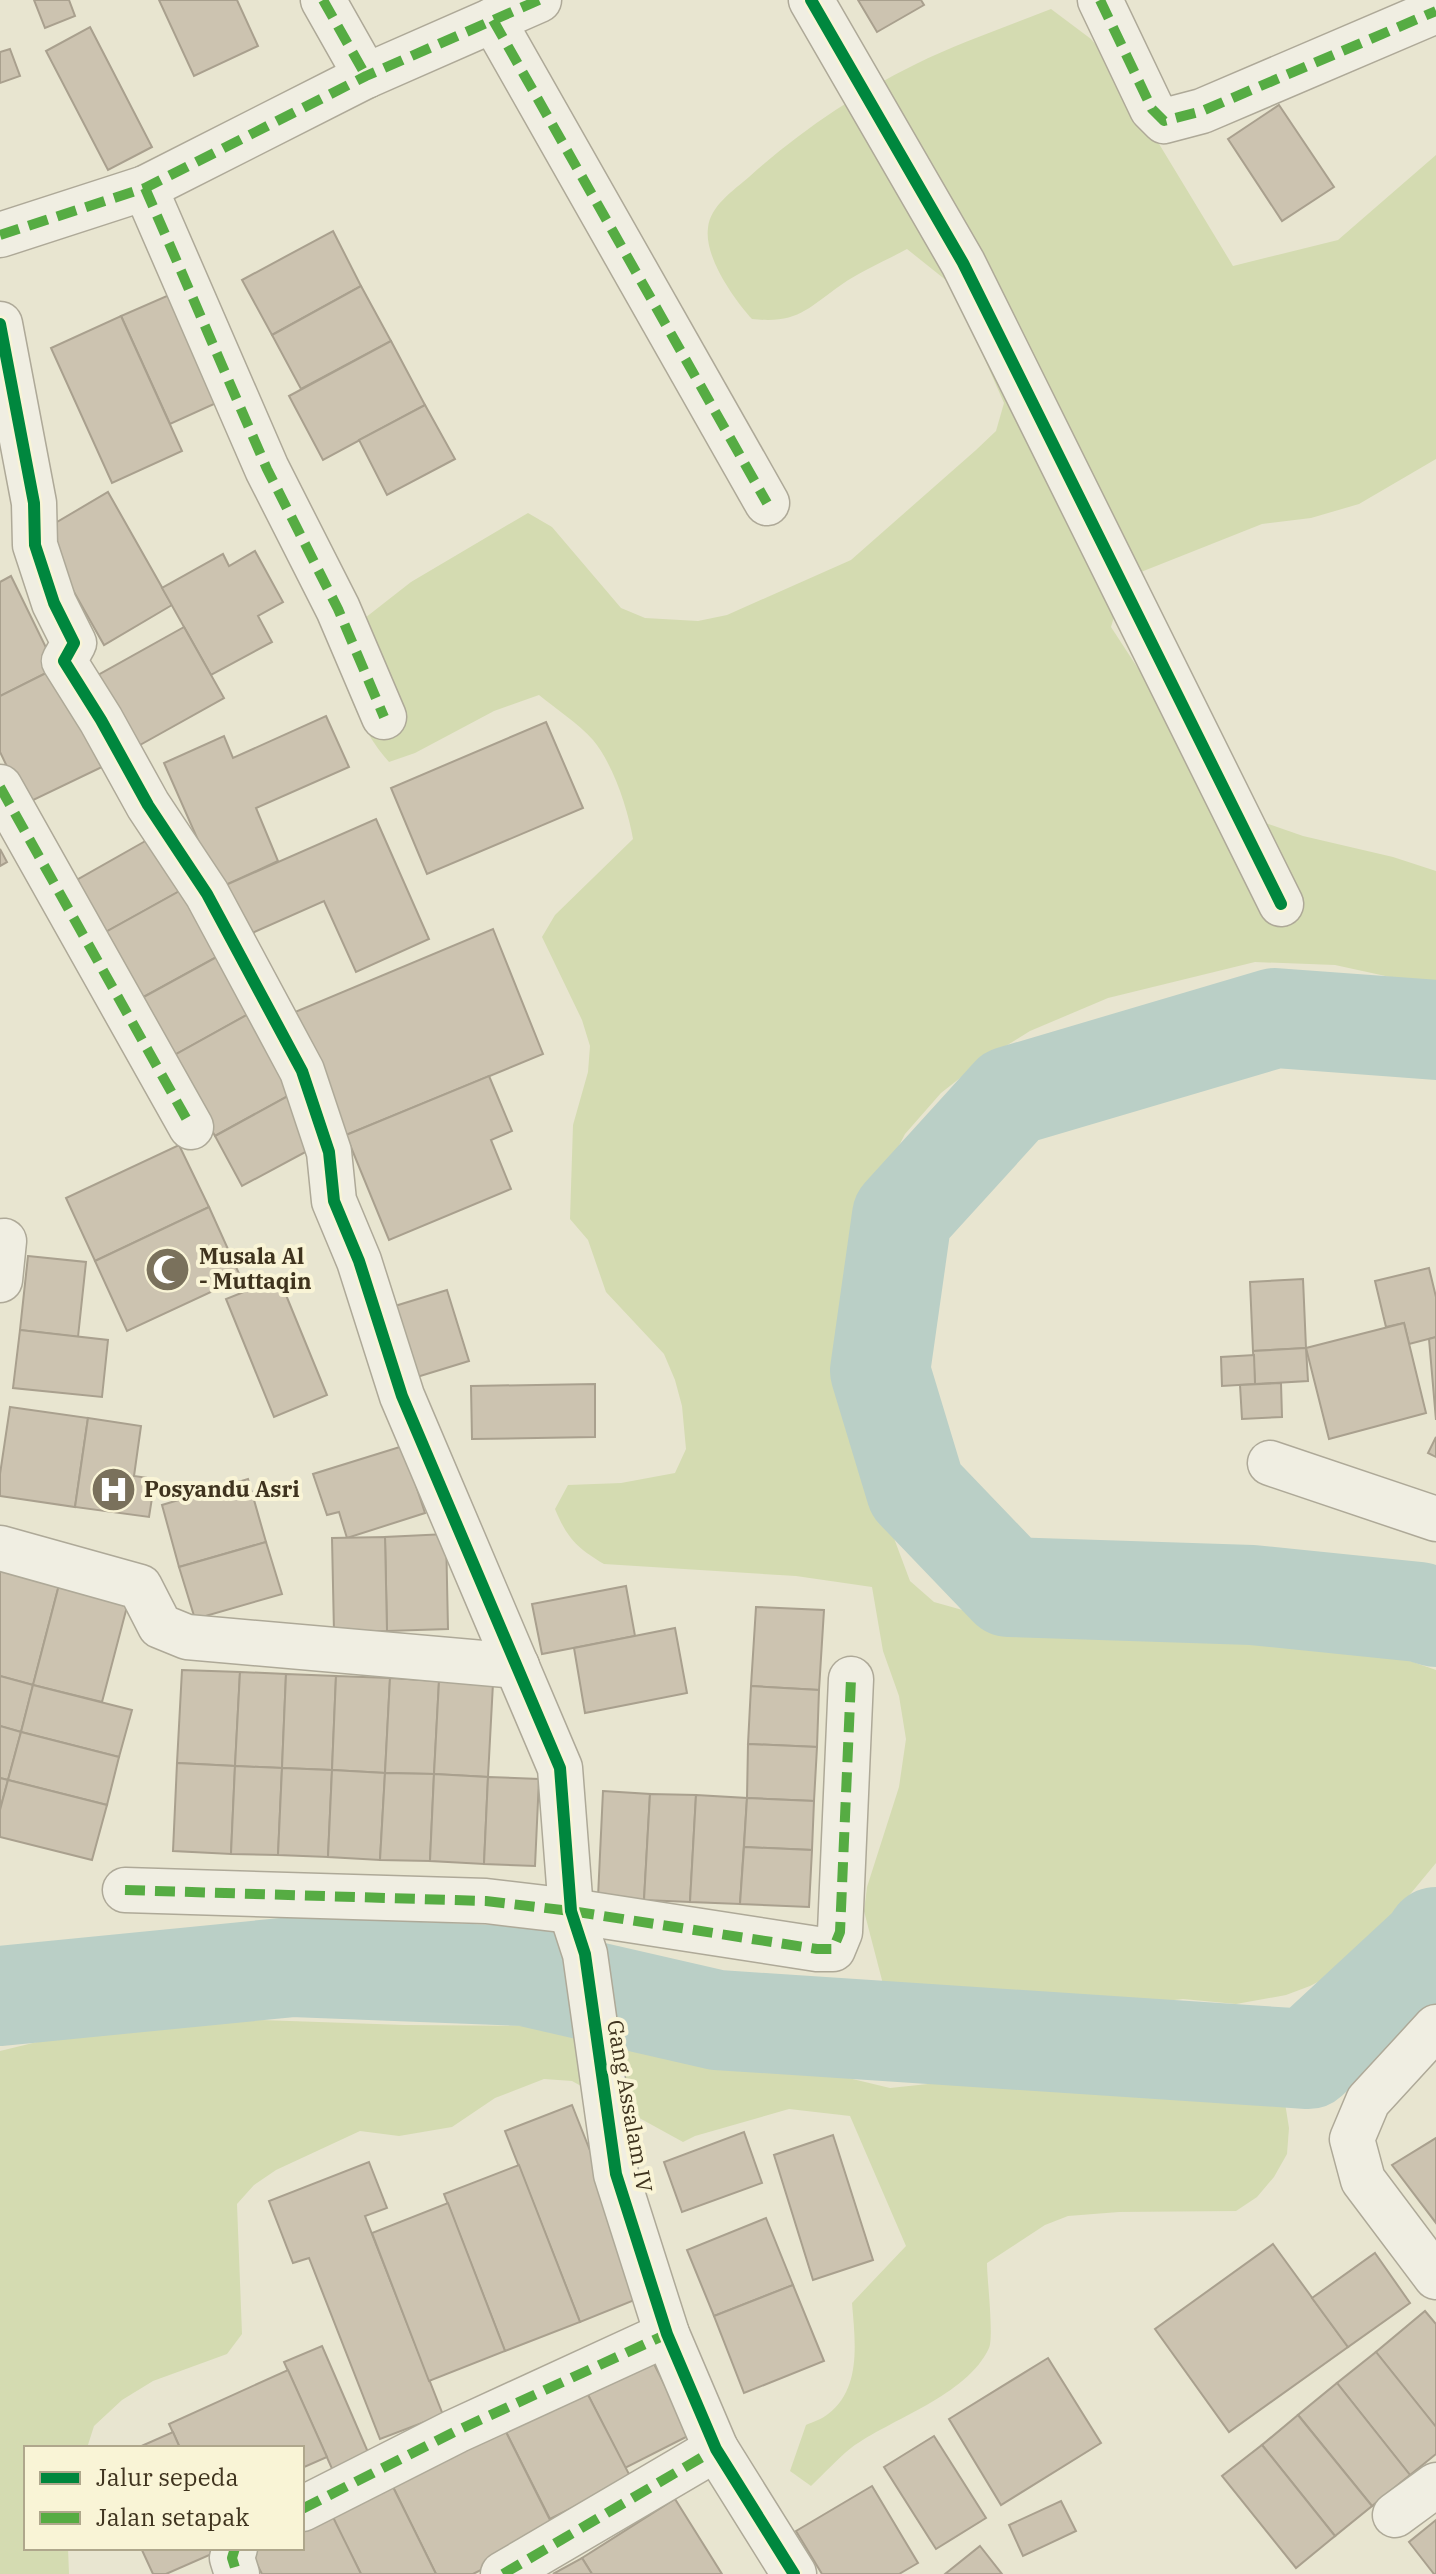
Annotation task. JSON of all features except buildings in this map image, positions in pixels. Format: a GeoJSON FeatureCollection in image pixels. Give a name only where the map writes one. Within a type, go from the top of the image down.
{"type":"FeatureCollection","features":[{"type":"Feature","properties":{"kind":"street"},"geometry":{"type":"LineString","coordinates":[[323,0],[366,76]]}},
{"type":"Feature","properties":{"kind":"street"},"geometry":{"type":"LineString","coordinates":[[0,235],[145,188],[366,76],[539,0]]}},
{"type":"Feature","properties":{"kind":"street"},"geometry":{"type":"LineString","coordinates":[[811,0],[963,263],[1281,904]]}},
{"type":"Feature","properties":{"kind":"street"},"geometry":{"type":"LineString","coordinates":[[1100,0],[1152,109],[1164,121],[1202,111],[1436,11]]}},
{"type":"Feature","properties":{"kind":"street"},"geometry":{"type":"LineString","coordinates":[[493,20],[767,503]]}},
{"type":"Feature","properties":{"kind":"street"},"geometry":{"type":"LineString","coordinates":[[145,188],[267,469],[338,609],[384,717]]}},
{"type":"Feature","properties":{"kind":"street","name":"Gang Assalam IV"},"geometry":{"type":"LineString","coordinates":[[0,324],[34,503],[35,545],[54,603],[74,643],[64,661],[148,805],[207,894],[302,1071],[329,1152],[334,1201],[359,1261],[402,1396],[560,1768],[571,1911],[585,1954],[616,2174],[667,2334],[716,2449],[794,2574]]}},
{"type":"Feature","properties":{"kind":"street"},"geometry":{"type":"LineString","coordinates":[[0,787],[191,1127]]}},
{"type":"Feature","properties":{"kind":"street"},"geometry":{"type":"LineString","coordinates":[[1270,1463],[1436,1519]]}},
{"type":"Feature","properties":{"kind":"street"},"geometry":{"type":"LineString","coordinates":[[0,1548],[140,1587],[160,1626],[187,1637],[517,1666]]}},
{"type":"Feature","properties":{"kind":"street"},"geometry":{"type":"LineString","coordinates":[[125,1890],[486,1901],[833,1949],[840,1932],[851,1679]]}},
{"type":"Feature","properties":{"kind":"street"},"geometry":{"type":"LineString","coordinates":[[1436,2027],[1368,2101],[1352,2139],[1363,2180],[1436,2277]]}},
{"type":"Feature","properties":{"kind":"street"},"geometry":{"type":"LineString","coordinates":[[1394,2071],[1436,2064]]}},
{"type":"Feature","properties":{"kind":"street"},"geometry":{"type":"LineString","coordinates":[[304,2508],[456,2431],[667,2334]]}},
{"type":"Feature","properties":{"kind":"street"},"geometry":{"type":"LineString","coordinates":[[503,2574],[716,2449]]}},
{"type":"Feature","properties":{"kind":"street"},"geometry":{"type":"LineString","coordinates":[[1395,2515],[1436,2485]]}},
{"type":"Feature","properties":{"kind":"street"},"geometry":{"type":"LineString","coordinates":[[234,2550],[232,2558],[237,2574]]}},
{"type":"Feature","properties":{"kind":"green space"},"geometry":{"type":"Polygon","coordinates":[[[1051,9],[1091,39],[1107,58],[1233,266],[1338,240],[1436,155],[1436,459],[1359,504],[1311,518],[1262,524],[1141,572],[1122,590],[1111,627],[1231,811],[1303,836],[1393,857],[1436,871],[1436,987],[1335,965],[1255,962],[1108,998],[1030,1031],[983,1060],[941,1093],[905,1134],[871,1200],[860,1330],[867,1466],[910,1581],[934,1602],[998,1620],[1021,1632],[1046,1638],[1104,1633],[1292,1643],[1330,1642],[1383,1652],[1436,1670],[1436,1863],[1378,1933],[1333,1974],[1286,1995],[1236,2004],[1183,1999],[1131,2005],[1078,2001],[1053,2003],[924,1992],[883,1984],[864,1911],[867,1887],[899,1787],[906,1739],[899,1696],[883,1651],[872,1587],[796,1576],[604,1564],[580,1547],[564,1528],[555,1509],[568,1485],[621,1483],[675,1473],[686,1449],[682,1406],[664,1354],[606,1292],[588,1240],[570,1219],[573,1125],[588,1072],[590,1046],[582,1020],[542,937],[555,915],[633,839],[627,814],[619,787],[593,740],[539,695],[494,711],[415,753],[389,762],[369,735],[354,706],[333,643],[411,582],[528,513],[552,527],[621,608],[645,618],[698,621],[727,615],[851,560],[976,450],[996,431],[1004,403],[952,285],[907,249],[849,280],[801,313],[780,319],[752,319],[715,264],[708,228],[713,213],[730,193],[828,115],[932,56],[1051,9]]]}},
{"type":"Feature","properties":{"kind":"green space"},"geometry":{"type":"Polygon","coordinates":[[[144,2016],[405,2025],[572,2026],[728,2049],[890,2088],[994,2077],[1021,2070],[1138,2077],[1285,2103],[1289,2128],[1287,2154],[1274,2177],[1257,2197],[1236,2211],[1119,2212],[1068,2216],[1045,2225],[987,2263],[990,2342],[978,2365],[946,2393],[851,2448],[811,2486],[790,2471],[806,2425],[828,2414],[847,2391],[855,2348],[852,2303],[906,2246],[850,2116],[789,2109],[683,2142],[572,2081],[544,2079],[495,2098],[452,2127],[399,2136],[360,2131],[276,2170],[254,2185],[237,2204],[242,2334],[227,2354],[153,2381],[122,2400],[94,2426],[88,2446],[24,2446],[24,2550],[68,2550],[69,2574],[0,2574],[0,2051],[144,2016]]]}},
{"type":"Feature","properties":{"kind":"waterway"},"geometry":{"type":"LineString","coordinates":[[1436,1030],[1275,1018],[1011,1096],[902,1216],[880,1371],[916,1490],[1009,1587],[1252,1595],[1419,1612],[1436,1617]]}},
{"type":"Feature","properties":{"kind":"waterway"},"geometry":{"type":"LineString","coordinates":[[0,1996],[293,1967],[525,1976],[717,2020],[1308,2059],[1436,1937]]}},
{"type":"Feature","properties":{"kind":"marked path"},"geometry":{"type":"LineString","coordinates":[[323,0],[366,76]]}},
{"type":"Feature","properties":{"kind":"marked path"},"geometry":{"type":"LineString","coordinates":[[0,235],[145,188],[366,76],[539,0]]}},
{"type":"Feature","properties":{"kind":"marked path"},"geometry":{"type":"LineString","coordinates":[[1100,0],[1152,109],[1164,121],[1202,111],[1436,11]]}},
{"type":"Feature","properties":{"kind":"marked path"},"geometry":{"type":"LineString","coordinates":[[493,20],[767,503]]}},
{"type":"Feature","properties":{"kind":"marked path"},"geometry":{"type":"LineString","coordinates":[[145,188],[267,469],[338,609],[384,717]]}},
{"type":"Feature","properties":{"kind":"marked path"},"geometry":{"type":"LineString","coordinates":[[0,787],[191,1127]]}},
{"type":"Feature","properties":{"kind":"marked path"},"geometry":{"type":"LineString","coordinates":[[125,1890],[486,1901],[833,1949],[840,1932],[851,1679]]}},
{"type":"Feature","properties":{"kind":"marked path"},"geometry":{"type":"LineString","coordinates":[[304,2508],[456,2431],[667,2334]]}},
{"type":"Feature","properties":{"kind":"marked path"},"geometry":{"type":"LineString","coordinates":[[503,2574],[716,2449]]}},
{"type":"Feature","properties":{"kind":"marked path"},"geometry":{"type":"LineString","coordinates":[[234,2550],[232,2558],[237,2574]]}},
{"type":"Feature","properties":{"kind":"cycle path"},"geometry":{"type":"LineString","coordinates":[[811,0],[963,263],[1281,904]]}},
{"type":"Feature","properties":{"kind":"cycle path"},"geometry":{"type":"LineString","coordinates":[[0,324],[34,503],[35,545],[54,603],[74,643],[64,661],[148,805],[207,894],[302,1071],[329,1152],[334,1201],[359,1261],[402,1396],[560,1768],[571,1911],[585,1954],[616,2174],[667,2334],[716,2449],[794,2574]]}},
{"type":"Feature","properties":{"kind":"place","name":"Musala Al - Muttaqin"},"geometry":{"type":"Point","coordinates":[168,1269]}},
{"type":"Feature","properties":{"kind":"place","name":"Posyandu Asri"},"geometry":{"type":"Point","coordinates":[113,1489]}}]}
